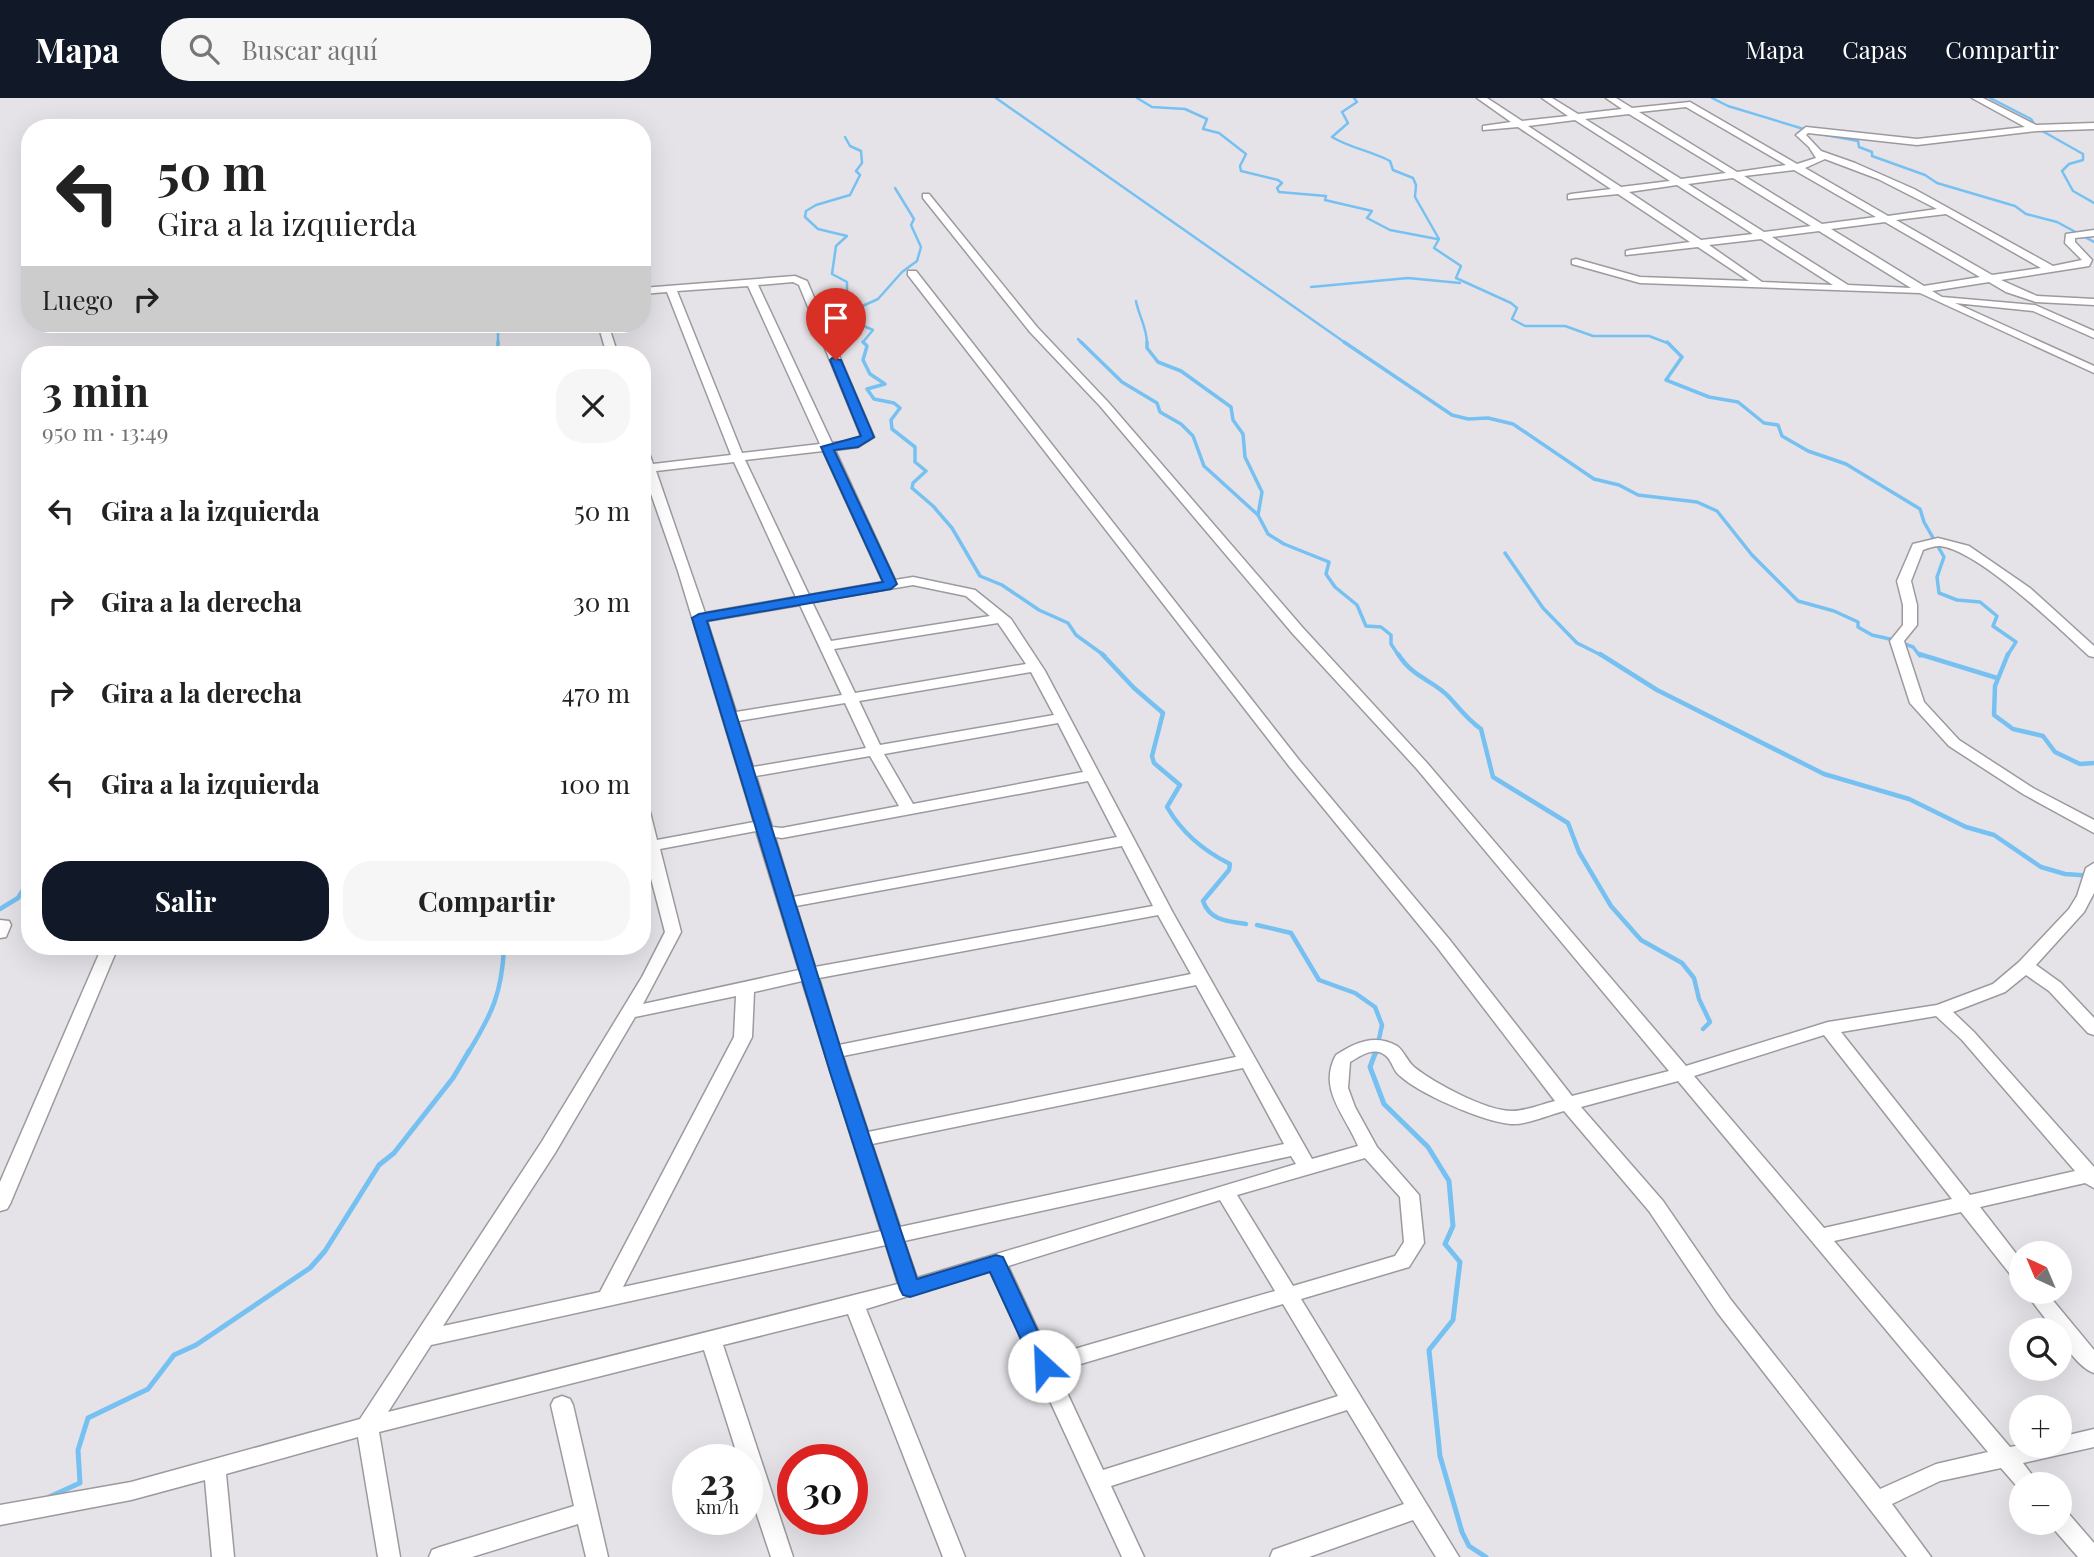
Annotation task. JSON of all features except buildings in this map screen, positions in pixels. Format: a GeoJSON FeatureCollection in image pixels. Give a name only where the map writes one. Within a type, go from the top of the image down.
{"type":"FeatureCollection","features":[{"type":"Feature","properties":{"kind":"street"},"geometry":{"type":"LineString","coordinates":[[1481,98],[1759,284]]}},
{"type":"Feature","properties":{"kind":"street"},"geometry":{"type":"LineString","coordinates":[[1546,98],[1846,288]]}},
{"type":"Feature","properties":{"kind":"street"},"geometry":{"type":"LineString","coordinates":[[1610,98],[1937,299],[2094,370]]}},
{"type":"Feature","properties":{"kind":"street"},"geometry":{"type":"LineString","coordinates":[[1976,98],[2035,128]]}},
{"type":"Feature","properties":{"kind":"street"},"geometry":{"type":"LineString","coordinates":[[1486,128],[1686,104],[1989,279],[2029,298],[2094,302]]}},
{"type":"Feature","properties":{"kind":"street"},"geometry":{"type":"LineString","coordinates":[[2053,270],[1945,211],[1843,161],[1821,154],[1801,135],[1802,132],[1830,131],[1916,142],[2035,128],[2094,126]]}},
{"type":"Feature","properties":{"kind":"street"},"geometry":{"type":"LineString","coordinates":[[1570,197],[1794,167],[1821,159],[1821,154]]}},
{"type":"Feature","properties":{"kind":"street"},"geometry":{"type":"LineString","coordinates":[[926,196],[1012,305],[1104,404],[1298,631],[1422,766],[2018,1472]]}},
{"type":"Feature","properties":{"kind":"street"},"geometry":{"type":"LineString","coordinates":[[1630,253],[1700,246],[1945,211]]}},
{"type":"Feature","properties":{"kind":"street"},"geometry":{"type":"LineString","coordinates":[[1576,262],[1640,280],[1924,289],[2085,264],[2087,260],[2070,243],[2070,236],[2094,233]]}},
{"type":"Feature","properties":{"kind":"street"},"geometry":{"type":"LineString","coordinates":[[912,273],[1294,763],[1443,943],[1566,1102],[1656,1206],[1724,1306],[1920,1557]]}},
{"type":"Feature","properties":{"kind":"street"},"geometry":{"type":"LineString","coordinates":[[651,290],[795,279],[803,283],[868,437],[854,444],[651,468]]}},
{"type":"Feature","properties":{"kind":"street"},"geometry":{"type":"LineString","coordinates":[[752,283],[891,584]]}},
{"type":"Feature","properties":{"kind":"street"},"geometry":{"type":"LineString","coordinates":[[671,289],[738,458],[875,751],[909,810]]}},
{"type":"Feature","properties":{"kind":"street"},"geometry":{"type":"LineString","coordinates":[[1937,299],[2035,308],[2094,335]]}},
{"type":"Feature","properties":{"kind":"street"},"geometry":{"type":"LineString","coordinates":[[651,474],[699,618],[833,1052],[910,1289]]}},
{"type":"Feature","properties":{"kind":"street"},"geometry":{"type":"LineString","coordinates":[[2094,653],[2025,591],[1964,549],[1938,542],[1918,547],[1904,581],[1910,605],[1910,625],[1897,641],[1917,703],[1954,743],[2028,791],[2094,828]]}},
{"type":"Feature","properties":{"kind":"street"},"geometry":{"type":"LineString","coordinates":[[699,618],[913,581],[970,593],[1001,618],[1035,667],[1163,909],[1307,1167]]}},
{"type":"Feature","properties":{"kind":"street"},"geometry":{"type":"LineString","coordinates":[[826,646],[1001,618]]}},
{"type":"Feature","properties":{"kind":"street"},"geometry":{"type":"LineString","coordinates":[[729,718],[1035,667]]}},
{"type":"Feature","properties":{"kind":"street"},"geometry":{"type":"LineString","coordinates":[[747,774],[1063,718]]}},
{"type":"Feature","properties":{"kind":"street"},"geometry":{"type":"LineString","coordinates":[[389,1557],[367,1426],[548,1148],[651,977],[673,932],[651,846],[759,825],[765,831],[782,833],[1093,775]]}},
{"type":"Feature","properties":{"kind":"street"},"geometry":{"type":"LineString","coordinates":[[787,903],[1127,840]]}},
{"type":"Feature","properties":{"kind":"street"},"geometry":{"type":"LineString","coordinates":[[1044,1366],[1402,1262],[1414,1243],[1409,1195],[1369,1150],[1363,1133],[1346,1114],[1336,1078],[1342,1059],[1361,1047],[1379,1046],[1392,1051],[1404,1069],[1425,1084],[1484,1112],[1513,1118],[1681,1074],[1828,1028],[1940,1010],[1999,988],[2025,966],[2076,912],[2085,896],[2094,868]]}},
{"type":"Feature","properties":{"kind":"street"},"geometry":{"type":"LineString","coordinates":[[629,1013],[809,974],[1163,909]]}},
{"type":"Feature","properties":{"kind":"street"},"geometry":{"type":"LineString","coordinates":[[0,1204],[107,955]]}},
{"type":"Feature","properties":{"kind":"street"},"geometry":{"type":"LineString","coordinates":[[2025,966],[2055,987],[2094,1029]]}},
{"type":"Feature","properties":{"kind":"street"},"geometry":{"type":"LineString","coordinates":[[833,1052],[1201,978]]}},
{"type":"Feature","properties":{"kind":"street"},"geometry":{"type":"LineString","coordinates":[[607,1298],[743,1037],[745,988]]}},
{"type":"Feature","properties":{"kind":"street"},"geometry":{"type":"LineString","coordinates":[[1940,1010],[1968,1036],[2092,1177]]}},
{"type":"Feature","properties":{"kind":"street"},"geometry":{"type":"LineString","coordinates":[[1828,1028],[2009,1259]]}},
{"type":"Feature","properties":{"kind":"street"},"geometry":{"type":"LineString","coordinates":[[861,1140],[1247,1061]]}},
{"type":"Feature","properties":{"kind":"street"},"geometry":{"type":"LineString","coordinates":[[426,1338],[892,1234],[1296,1148]]}},
{"type":"Feature","properties":{"kind":"street"},"geometry":{"type":"LineString","coordinates":[[0,1515],[131,1491],[367,1426],[854,1304],[1369,1150]]}},
{"type":"Feature","properties":{"kind":"street"},"geometry":{"type":"LineString","coordinates":[[1818,1237],[1965,1202],[2092,1177]]}},
{"type":"Feature","properties":{"kind":"street"},"geometry":{"type":"LineString","coordinates":[[1225,1191],[1448,1557]]}},
{"type":"Feature","properties":{"kind":"street"},"geometry":{"type":"LineString","coordinates":[[996,1262],[1133,1557]]}},
{"type":"Feature","properties":{"kind":"street"},"geometry":{"type":"LineString","coordinates":[[854,1304],[954,1557]]}},
{"type":"Feature","properties":{"kind":"street"},"geometry":{"type":"LineString","coordinates":[[2045,1304],[2094,1366]]}},
{"type":"Feature","properties":{"kind":"street"},"geometry":{"type":"LineString","coordinates":[[711,1340],[782,1557]]}},
{"type":"Feature","properties":{"kind":"street"},"geometry":{"type":"LineString","coordinates":[[1097,1481],[1352,1400]]}},
{"type":"Feature","properties":{"kind":"street"},"geometry":{"type":"LineString","coordinates":[[562,1405],[597,1557]]}},
{"type":"Feature","properties":{"kind":"street"},"geometry":{"type":"LineString","coordinates":[[1876,1501],[1936,1473],[2094,1438]]}},
{"type":"Feature","properties":{"kind":"street"},"geometry":{"type":"LineString","coordinates":[[215,1468],[223,1557]]}},
{"type":"Feature","properties":{"kind":"street"},"geometry":{"type":"LineString","coordinates":[[1281,1557],[1418,1509]]}},
{"type":"Feature","properties":{"kind":"street"},"geometry":{"type":"LineString","coordinates":[[440,1557],[586,1512]]}},
{"type":"Feature","properties":{"kind":"street"},"geometry":{"type":"LineString","coordinates":[[2072,1534],[2092,1557]]}},
{"type":"Feature","properties":{"kind":"waterway"},"geometry":{"type":"LineString","coordinates":[[996,98],[1347,344]]}},
{"type":"Feature","properties":{"kind":"waterway"},"geometry":{"type":"LineString","coordinates":[[1137,98],[1152,107],[1185,109],[1207,119],[1203,129],[1219,133],[1246,154],[1240,166],[1241,171],[1278,180],[1282,183],[1277,188],[1279,192],[1326,196],[1325,200],[1372,211],[1367,218],[1390,230],[1437,239]]}},
{"type":"Feature","properties":{"kind":"waterway"},"geometry":{"type":"LineString","coordinates":[[1354,98],[1357,102],[1342,112],[1348,123],[1332,137],[1390,161],[1393,170],[1413,178],[1416,185],[1415,197],[1439,239],[1434,248],[1461,266],[1456,278],[1511,303],[1517,308],[1512,319],[1525,326],[1565,326],[1593,336],[1649,336],[1668,343]]}},
{"type":"Feature","properties":{"kind":"waterway"},"geometry":{"type":"LineString","coordinates":[[1712,98],[1728,106],[1807,130]]}},
{"type":"Feature","properties":{"kind":"waterway"},"geometry":{"type":"LineString","coordinates":[[1990,98],[2031,119],[2037,128],[2083,154],[2083,160],[2069,164],[2062,171],[2073,191],[2094,203]]}},
{"type":"Feature","properties":{"kind":"waterway"},"geometry":{"type":"LineString","coordinates":[[1815,133],[1858,141],[1859,147],[1872,152],[1872,156],[1925,175],[1937,183],[2015,206],[2026,214],[2057,222],[2094,242]]}},
{"type":"Feature","properties":{"kind":"waterway"},"geometry":{"type":"LineString","coordinates":[[845,137],[850,146],[861,151],[862,163],[856,171],[860,175],[850,195],[816,205],[806,211],[805,217],[818,229],[847,236],[836,246],[832,274],[847,282],[847,290],[838,294],[847,296],[860,307]]}},
{"type":"Feature","properties":{"kind":"waterway"},"geometry":{"type":"LineString","coordinates":[[895,188],[914,219],[911,225],[921,247],[917,261],[902,272],[878,299],[847,313],[844,321],[846,324],[859,324],[873,330],[863,342],[867,346],[863,360],[870,374],[885,384],[867,389],[874,399],[894,403],[900,408],[891,420],[892,429],[915,447],[915,462],[926,471],[913,483],[912,488],[933,506],[952,528],[980,576],[1002,585],[1039,610],[1068,623],[1076,635],[1105,656]]}},
{"type":"Feature","properties":{"kind":"waterway"},"geometry":{"type":"LineString","coordinates":[[1311,287],[1408,278],[1460,283]]}},
{"type":"Feature","properties":{"kind":"waterway"},"geometry":{"type":"LineString","coordinates":[[1136,301],[1147,344]]}},
{"type":"Feature","properties":{"kind":"waterway"},"geometry":{"type":"LineString","coordinates":[[498,333],[498,346]]}},
{"type":"Feature","properties":{"kind":"waterway"},"geometry":{"type":"LineString","coordinates":[[1078,339],[1081,342]]}},
{"type":"Feature","properties":{"kind":"waterway"},"geometry":{"type":"LineString","coordinates":[[1081,342],[1122,382],[1157,403],[1160,412],[1181,424],[1193,436],[1204,466],[1258,515]]}},
{"type":"Feature","properties":{"kind":"waterway"},"geometry":{"type":"LineString","coordinates":[[1344,342],[1452,415],[1468,419],[1488,418],[1513,424],[1594,479],[1619,485],[1638,495],[1697,502],[1717,511],[1752,555],[1798,601],[1834,611],[1858,622],[1858,627],[1872,635],[1894,640]]}},
{"type":"Feature","properties":{"kind":"waterway"},"geometry":{"type":"LineString","coordinates":[[1668,343],[1682,357],[1666,380],[1709,397],[1738,402],[1764,423],[1778,425],[1782,436],[1808,451],[1846,464],[1920,509],[1924,522],[1944,557],[1937,577],[1939,593],[1957,600],[1980,602],[1997,616],[1993,626],[2016,642],[2008,655]]}},
{"type":"Feature","properties":{"kind":"waterway"},"geometry":{"type":"LineString","coordinates":[[1147,344],[1158,362],[1181,371],[1231,407],[1233,420],[1243,434],[1245,457],[1262,492],[1258,515]]}},
{"type":"Feature","properties":{"kind":"waterway"},"geometry":{"type":"LineString","coordinates":[[1258,515],[1268,534],[1284,544],[1329,562],[1326,574],[1335,587],[1357,605],[1366,626],[1381,627],[1391,635],[1391,644],[1399,656]]}},
{"type":"Feature","properties":{"kind":"waterway"},"geometry":{"type":"LineString","coordinates":[[1505,553],[1543,608],[1577,643],[1603,656]]}},
{"type":"Feature","properties":{"kind":"waterway"},"geometry":{"type":"LineString","coordinates":[[1902,643],[1913,647],[1920,656]]}},
{"type":"Feature","properties":{"kind":"waterway"},"geometry":{"type":"LineString","coordinates":[[1102,654],[1134,688],[1163,713],[1152,756],[1154,763],[1180,785],[1167,807],[1194,840],[1230,864],[1229,870],[1203,901],[1206,908],[1220,919],[1246,924]]}},
{"type":"Feature","properties":{"kind":"waterway"},"geometry":{"type":"LineString","coordinates":[[1398,654],[1410,669],[1443,691],[1481,729],[1493,777],[1568,823],[1579,852],[1611,906],[1641,940],[1682,963],[1694,978],[1699,999],[1710,1022],[1703,1029]]}},
{"type":"Feature","properties":{"kind":"waterway"},"geometry":{"type":"LineString","coordinates":[[1600,654],[1657,690],[1824,774],[1909,799],[1966,827],[1994,835],[2041,867],[2065,874],[2094,876]]}},
{"type":"Feature","properties":{"kind":"waterway"},"geometry":{"type":"LineString","coordinates":[[1919,654],[1997,678]]}},
{"type":"Feature","properties":{"kind":"waterway"},"geometry":{"type":"LineString","coordinates":[[2008,655],[1995,686],[1994,715],[2013,729],[2043,736],[2055,752],[2080,764],[2094,763]]}},
{"type":"Feature","properties":{"kind":"waterway"},"geometry":{"type":"LineString","coordinates":[[0,909],[21,893]]}},
{"type":"Feature","properties":{"kind":"waterway"},"geometry":{"type":"LineString","coordinates":[[1257,925],[1291,933],[1319,980],[1355,993],[1375,1007],[1382,1025],[1376,1053]]}},
{"type":"Feature","properties":{"kind":"waterway"},"geometry":{"type":"LineString","coordinates":[[468,1053],[494,1003],[503,955]]}},
{"type":"Feature","properties":{"kind":"waterway"},"geometry":{"type":"LineString","coordinates":[[49,1497],[80,1483],[78,1450],[88,1418],[148,1389],[174,1355],[196,1345],[310,1268],[325,1251],[379,1165],[394,1153],[453,1078],[469,1051]]}},
{"type":"Feature","properties":{"kind":"waterway"},"geometry":{"type":"LineString","coordinates":[[1376,1051],[1370,1067],[1384,1104],[1428,1147],[1449,1181],[1453,1226],[1445,1244],[1460,1262],[1453,1320],[1429,1350],[1440,1456],[1462,1532],[1469,1546],[1486,1557]]}},
{"type":"Feature","properties":{"kind":"route"},"geometry":{"type":"LineString","coordinates":[[836,360],[868,437],[854,444],[827,447],[891,584],[699,618],[839,1072],[910,1289],[996,1262],[1044,1366]]}}]}
